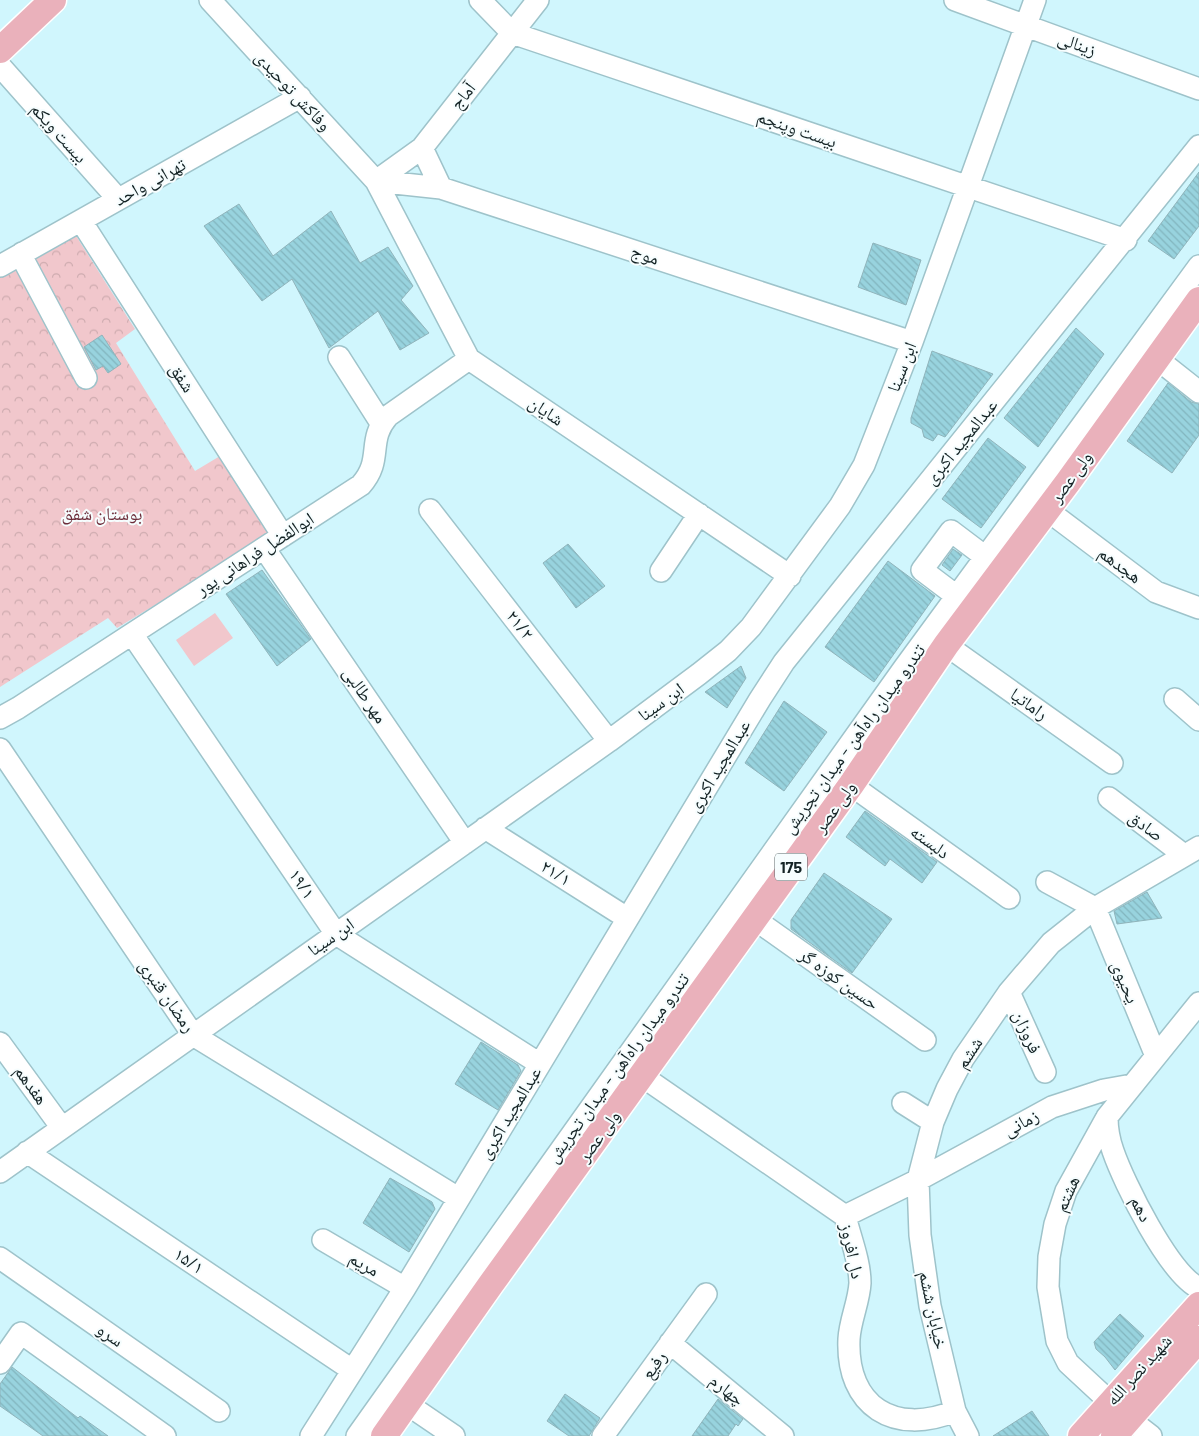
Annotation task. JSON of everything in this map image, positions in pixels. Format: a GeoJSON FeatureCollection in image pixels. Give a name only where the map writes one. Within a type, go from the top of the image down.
{"type":"FeatureCollection","features":[{"type":"Feature","properties":{"kind":"main road"},"geometry":{"type":"LineString","coordinates":[[0,50],[53,0]]}},
{"type":"Feature","properties":{"kind":"main road","name":"ولی عصر"},"geometry":{"type":"LineString","coordinates":[[384,1436],[753,918],[851,785],[946,646],[965,603],[994,563],[1047,510],[1199,300]]}},
{"type":"Feature","properties":{"kind":"main road","name":"شهید نصر الله"},"geometry":{"type":"LineString","coordinates":[[1118,1419],[1199,1305]]}},
{"type":"Feature","properties":{"kind":"main road","name":"شهید نصر الله"},"geometry":{"type":"LineString","coordinates":[[1081,1436],[1118,1419],[1199,1339]]}},
{"type":"Feature","properties":{"kind":"street","name":"وفاکش توحیدی"},"geometry":{"type":"LineString","coordinates":[[210,0],[376,181]]}},
{"type":"Feature","properties":{"kind":"street","name":"بیست وپنجم"},"geometry":{"type":"LineString","coordinates":[[480,0],[512,33],[1126,240]]}},
{"type":"Feature","properties":{"kind":"street","name":"آماج"},"geometry":{"type":"LineString","coordinates":[[376,181],[422,148],[538,0]]}},
{"type":"Feature","properties":{"kind":"street","name":"زینالی"},"geometry":{"type":"LineString","coordinates":[[955,0],[1199,89]]}},
{"type":"Feature","properties":{"kind":"street","name":"ابن سینا"},"geometry":{"type":"LineString","coordinates":[[0,1172],[609,741],[728,651],[751,627],[840,506],[864,465],[912,342],[1036,0]]}},
{"type":"Feature","properties":{"kind":"street","name":"بیست‌ ویکم"},"geometry":{"type":"LineString","coordinates":[[0,66],[118,200]]}},
{"type":"Feature","properties":{"kind":"street","name":"تهرانی واحد"},"geometry":{"type":"LineString","coordinates":[[0,266],[300,97]]}},
{"type":"Feature","properties":{"kind":"street","name":"عبدالمجید اکبری"},"geometry":{"type":"LineString","coordinates":[[311,1436],[405,1288],[627,918],[784,662],[1126,240],[1199,146]]}},
{"type":"Feature","properties":{"kind":"street"},"geometry":{"type":"LineString","coordinates":[[422,148],[441,188]]}},
{"type":"Feature","properties":{"kind":"street","name":"موج"},"geometry":{"type":"LineString","coordinates":[[376,181],[441,188],[912,342]]}},
{"type":"Feature","properties":{"kind":"street","name":"شایان"},"geometry":{"type":"LineString","coordinates":[[376,181],[469,359],[790,576]]}},
{"type":"Feature","properties":{"kind":"street","name":"شفق"},"geometry":{"type":"LineString","coordinates":[[81,221],[283,536]]}},
{"type":"Feature","properties":{"kind":"street"},"geometry":{"type":"LineString","coordinates":[[22,253],[25,263],[61,334],[86,378]]}},
{"type":"Feature","properties":{"kind":"street"},"geometry":{"type":"LineString","coordinates":[[965,603],[922,570],[952,531],[994,563],[1199,266]]}},
{"type":"Feature","properties":{"kind":"street"},"geometry":{"type":"LineString","coordinates":[[339,357],[381,423],[388,416],[469,359]]}},
{"type":"Feature","properties":{"kind":"street"},"geometry":{"type":"LineString","coordinates":[[1156,358],[1199,392]]}},
{"type":"Feature","properties":{"kind":"street","name":"ابوالفضل فراهانی پور"},"geometry":{"type":"LineString","coordinates":[[0,718],[361,486],[371,474],[376,433],[381,423]]}},
{"type":"Feature","properties":{"kind":"street","name":"۲۱/۲"},"geometry":{"type":"LineString","coordinates":[[430,510],[609,741]]}},
{"type":"Feature","properties":{"kind":"street","name":"هجدهم"},"geometry":{"type":"LineString","coordinates":[[1047,510],[1156,592],[1199,608]]}},
{"type":"Feature","properties":{"kind":"street"},"geometry":{"type":"LineString","coordinates":[[661,571],[699,514]]}},
{"type":"Feature","properties":{"kind":"street","name":"مهر طالبی"},"geometry":{"type":"LineString","coordinates":[[264,548],[465,842]]}},
{"type":"Feature","properties":{"kind":"street","name":"تندرو میدان راه‌آهن - میدان تجریش"},"geometry":{"type":"LineString","coordinates":[[357,1436],[965,603]]}},
{"type":"Feature","properties":{"kind":"street","name":"۱۹/۱"},"geometry":{"type":"LineString","coordinates":[[132,634],[336,934],[540,1064]]}},
{"type":"Feature","properties":{"kind":"street","name":"راماتیا"},"geometry":{"type":"LineString","coordinates":[[946,646],[1112,763]]}},
{"type":"Feature","properties":{"kind":"street"},"geometry":{"type":"LineString","coordinates":[[1175,700],[1199,720]]}},
{"type":"Feature","properties":{"kind":"street","name":"رمضان قنبری"},"geometry":{"type":"LineString","coordinates":[[0,749],[193,1035],[458,1198]]}},
{"type":"Feature","properties":{"kind":"street","name":"دلبسته"},"geometry":{"type":"LineString","coordinates":[[851,785],[1009,898]]}},
{"type":"Feature","properties":{"kind":"street","name":"صادق"},"geometry":{"type":"LineString","coordinates":[[1109,798],[1192,851]]}},
{"type":"Feature","properties":{"kind":"street","name":"۲۱/۱"},"geometry":{"type":"LineString","coordinates":[[485,828],[627,918]]}},
{"type":"Feature","properties":{"kind":"street","name":"ششم"},"geometry":{"type":"LineString","coordinates":[[918,1180],[933,1122],[947,1089],[964,1059],[1009,992],[1051,942],[1095,908],[1192,851]]}},
{"type":"Feature","properties":{"kind":"street"},"geometry":{"type":"LineString","coordinates":[[1047,882],[1095,908]]}},
{"type":"Feature","properties":{"kind":"street","name":"یحیوی"},"geometry":{"type":"LineString","coordinates":[[1095,908],[1156,1056]]}},
{"type":"Feature","properties":{"kind":"street","name":"حسین کوزه گر"},"geometry":{"type":"LineString","coordinates":[[753,918],[925,1040]]}},
{"type":"Feature","properties":{"kind":"street","name":"فروزان"},"geometry":{"type":"LineString","coordinates":[[1009,992],[1045,1072]]}},
{"type":"Feature","properties":{"kind":"street","name":"هشتم"},"geometry":{"type":"LineString","coordinates":[[1151,1436],[1118,1419],[1068,1363],[1056,1341],[1048,1287],[1049,1257],[1055,1224],[1066,1191],[1107,1117],[1199,1003]]}},
{"type":"Feature","properties":{"kind":"street","name":"هفدهم"},"geometry":{"type":"LineString","coordinates":[[0,1043],[62,1128]]}},
{"type":"Feature","properties":{"kind":"street","name":"دل افروز"},"geometry":{"type":"LineString","coordinates":[[642,1076],[845,1216],[860,1282],[849,1341],[851,1365],[859,1392],[869,1404],[886,1414],[906,1420],[943,1416],[956,1411]]}},
{"type":"Feature","properties":{"kind":"street","name":"زمانی"},"geometry":{"type":"LineString","coordinates":[[845,1216],[918,1180],[1052,1107],[1104,1090],[1132,1085]]}},
{"type":"Feature","properties":{"kind":"street"},"geometry":{"type":"LineString","coordinates":[[903,1103],[933,1122]]}},
{"type":"Feature","properties":{"kind":"street","name":"دهم"},"geometry":{"type":"LineString","coordinates":[[1107,1117],[1113,1152],[1153,1232],[1176,1266],[1190,1283],[1199,1288]]}},
{"type":"Feature","properties":{"kind":"street","name":"۱۵/۱"},"geometry":{"type":"LineString","coordinates":[[27,1152],[352,1370]]}},
{"type":"Feature","properties":{"kind":"street","name":"خیابان ششم"},"geometry":{"type":"LineString","coordinates":[[918,1180],[918,1207],[924,1269],[930,1306],[956,1411],[968,1436]]}},
{"type":"Feature","properties":{"kind":"street","name":"مریم"},"geometry":{"type":"LineString","coordinates":[[323,1240],[405,1288]]}},
{"type":"Feature","properties":{"kind":"street","name":"سرو"},"geometry":{"type":"LineString","coordinates":[[0,1258],[219,1411]]}},
{"type":"Feature","properties":{"kind":"street","name":"رفیع"},"geometry":{"type":"LineString","coordinates":[[603,1436],[706,1294]]}},
{"type":"Feature","properties":{"kind":"street"},"geometry":{"type":"LineString","coordinates":[[0,1363],[21,1334],[165,1436]]}},
{"type":"Feature","properties":{"kind":"street","name":"چهارم"},"geometry":{"type":"LineString","coordinates":[[670,1343],[783,1436]]}},
{"type":"Feature","properties":{"kind":"street"},"geometry":{"type":"LineString","coordinates":[[407,1404],[454,1436]]}},
{"type":"Feature","properties":{"kind":"green space","name":"بوستان شفق"},"geometry":{"type":"Polygon","coordinates":[[[73,231],[135,329],[116,343],[195,471],[220,456],[272,534],[117,628],[108,618],[0,687],[0,273],[73,231]]]}},
{"type":"Feature","properties":{"kind":"green space"},"geometry":{"type":"Polygon","coordinates":[[[215,613],[233,638],[194,666],[176,640],[215,613]]]}},
{"type":"Feature","properties":{"kind":"building"},"geometry":{"type":"Polygon","coordinates":[[[1199,172],[1199,226],[1174,259],[1148,241],[1199,172]]]}},
{"type":"Feature","properties":{"kind":"building"},"geometry":{"type":"Polygon","coordinates":[[[239,204],[273,256],[331,211],[360,263],[388,247],[413,286],[401,300],[429,333],[400,350],[378,311],[329,348],[292,279],[262,301],[204,226],[239,204]]]}},
{"type":"Feature","properties":{"kind":"building"},"geometry":{"type":"Polygon","coordinates":[[[873,243],[921,260],[906,305],[858,287],[873,243]]]}},
{"type":"Feature","properties":{"kind":"building"},"geometry":{"type":"Polygon","coordinates":[[[1076,328],[1104,354],[1038,447],[1004,418],[1076,328]]]}},
{"type":"Feature","properties":{"kind":"building"},"geometry":{"type":"Polygon","coordinates":[[[102,335],[121,364],[108,373],[103,366],[96,370],[84,347],[102,335]]]}},
{"type":"Feature","properties":{"kind":"building"},"geometry":{"type":"Polygon","coordinates":[[[932,351],[993,374],[945,437],[938,434],[933,441],[924,437],[922,429],[911,423],[932,351]]]}},
{"type":"Feature","properties":{"kind":"building"},"geometry":{"type":"Polygon","coordinates":[[[1168,383],[1191,402],[1199,404],[1199,435],[1172,473],[1127,441],[1168,383]]]}},
{"type":"Feature","properties":{"kind":"building"},"geometry":{"type":"Polygon","coordinates":[[[988,438],[1026,467],[981,528],[942,499],[988,438]]]}},
{"type":"Feature","properties":{"kind":"building"},"geometry":{"type":"Polygon","coordinates":[[[568,544],[605,586],[576,608],[543,563],[568,544]]]}},
{"type":"Feature","properties":{"kind":"building"},"geometry":{"type":"Polygon","coordinates":[[[953,549],[962,555],[950,571],[942,565],[953,549]]]}},
{"type":"Feature","properties":{"kind":"building"},"geometry":{"type":"Polygon","coordinates":[[[888,561],[935,596],[874,682],[825,647],[888,561]]]}},
{"type":"Feature","properties":{"kind":"building"},"geometry":{"type":"Polygon","coordinates":[[[262,570],[311,639],[277,666],[226,594],[262,570]]]}},
{"type":"Feature","properties":{"kind":"building"},"geometry":{"type":"Polygon","coordinates":[[[741,666],[746,678],[727,708],[705,692],[741,666]]]}},
{"type":"Feature","properties":{"kind":"building"},"geometry":{"type":"Polygon","coordinates":[[[784,701],[827,732],[784,791],[745,763],[784,701]]]}},
{"type":"Feature","properties":{"kind":"building"},"geometry":{"type":"Polygon","coordinates":[[[865,811],[937,862],[922,883],[890,859],[885,866],[846,837],[865,811]]]}},
{"type":"Feature","properties":{"kind":"building"},"geometry":{"type":"Polygon","coordinates":[[[824,873],[892,919],[852,973],[791,929],[791,920],[824,873]]]}},
{"type":"Feature","properties":{"kind":"building"},"geometry":{"type":"Polygon","coordinates":[[[1147,892],[1162,918],[1117,924],[1114,911],[1147,892]]]}},
{"type":"Feature","properties":{"kind":"building"},"geometry":{"type":"Polygon","coordinates":[[[481,1042],[518,1065],[521,1071],[498,1110],[455,1084],[481,1042]]]}},
{"type":"Feature","properties":{"kind":"building"},"geometry":{"type":"Polygon","coordinates":[[[390,1178],[432,1202],[435,1209],[409,1252],[363,1223],[390,1178]]]}},
{"type":"Feature","properties":{"kind":"building"},"geometry":{"type":"Polygon","coordinates":[[[1120,1314],[1144,1336],[1115,1370],[1096,1349],[1094,1342],[1120,1314]]]}},
{"type":"Feature","properties":{"kind":"building"},"geometry":{"type":"Polygon","coordinates":[[[12,1367],[78,1418],[80,1416],[108,1436],[43,1436],[0,1406],[0,1384],[12,1367]]]}},
{"type":"Feature","properties":{"kind":"building"},"geometry":{"type":"Polygon","coordinates":[[[565,1394],[600,1418],[589,1436],[569,1436],[547,1421],[565,1394]]]}},
{"type":"Feature","properties":{"kind":"building"},"geometry":{"type":"Polygon","coordinates":[[[718,1399],[743,1419],[738,1426],[736,1424],[728,1436],[692,1436],[718,1399]]]}},
{"type":"Feature","properties":{"kind":"building"},"geometry":{"type":"Polygon","coordinates":[[[1032,1411],[1049,1436],[993,1436],[1032,1411]]]}}]}
